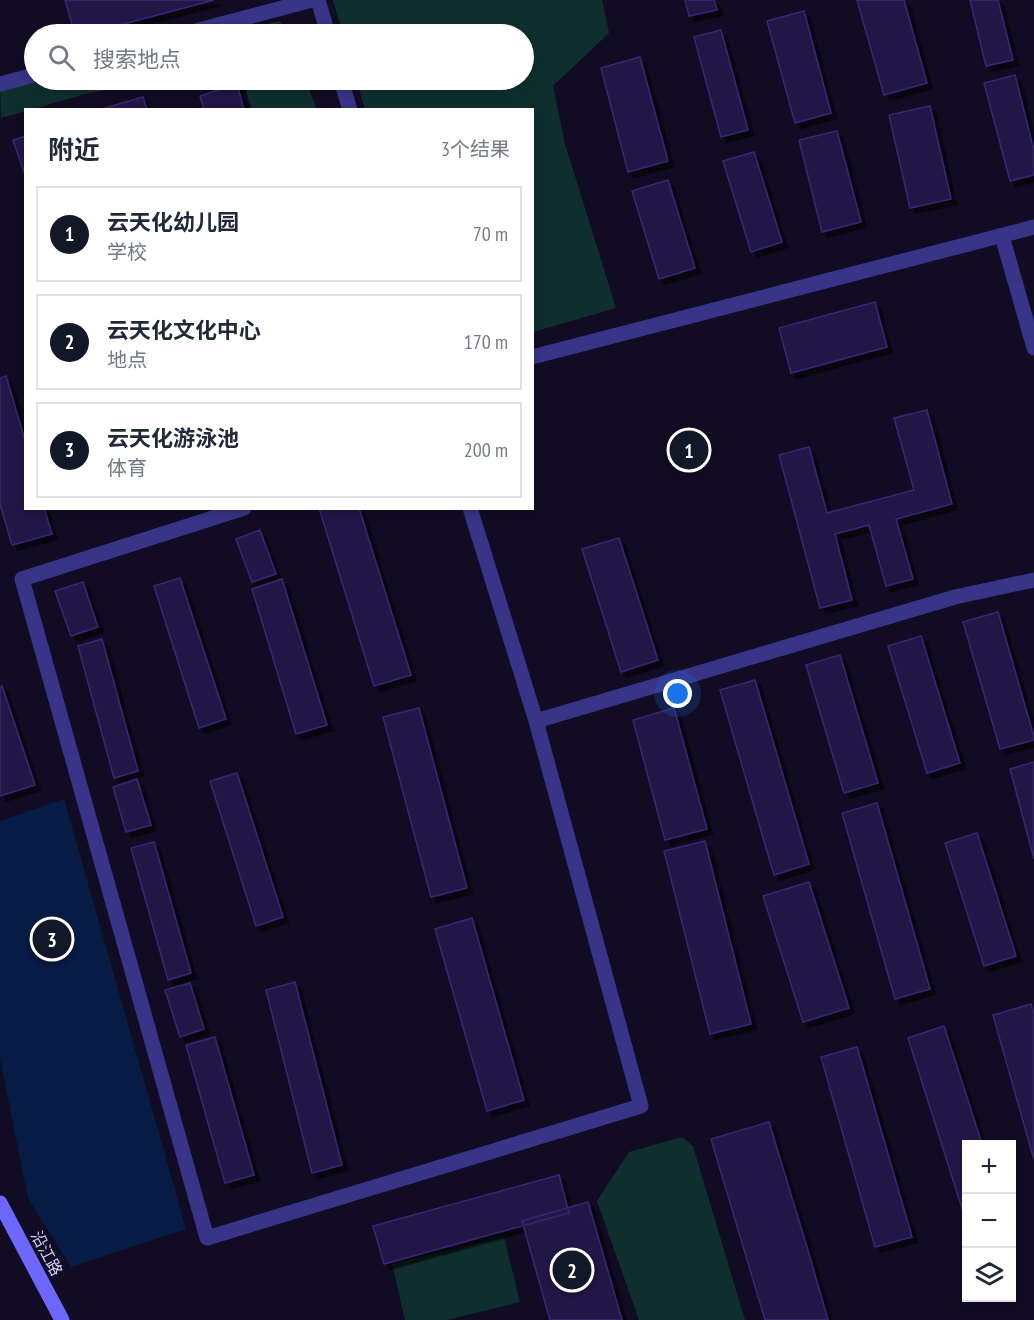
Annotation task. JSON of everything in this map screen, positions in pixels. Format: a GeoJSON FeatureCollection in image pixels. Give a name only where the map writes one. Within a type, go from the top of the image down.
{"type":"FeatureCollection","features":[{"type":"Feature","properties":{"kind":"main road","name":"沿江路"},"geometry":{"type":"LineString","coordinates":[[0,1203],[62,1320]]}},
{"type":"Feature","properties":{"kind":"street"},"geometry":{"type":"LineString","coordinates":[[222,24],[312,0]]}},
{"type":"Feature","properties":{"kind":"street"},"geometry":{"type":"LineString","coordinates":[[318,0],[325,24]]}},
{"type":"Feature","properties":{"kind":"street"},"geometry":{"type":"LineString","coordinates":[[0,84],[24,78]]}},
{"type":"Feature","properties":{"kind":"street"},"geometry":{"type":"LineString","coordinates":[[344,90],[349,108]]}},
{"type":"Feature","properties":{"kind":"street"},"geometry":{"type":"LineString","coordinates":[[534,356],[1034,226]]}},
{"type":"Feature","properties":{"kind":"street"},"geometry":{"type":"LineString","coordinates":[[1002,236],[1034,348]]}},
{"type":"Feature","properties":{"kind":"street"},"geometry":{"type":"LineString","coordinates":[[238,510],[22,579],[207,1238],[641,1107],[536,721],[471,510]]}},
{"type":"Feature","properties":{"kind":"street"},"geometry":{"type":"LineString","coordinates":[[536,721],[955,597],[1034,580]]}},
{"type":"Feature","properties":{"kind":"green space"},"geometry":{"type":"Polygon","coordinates":[[[333,0],[602,0],[609,33],[553,86],[565,144],[616,308],[534,332],[534,108],[365,108],[359,90],[534,90],[534,24],[340,24],[333,0]]]}},
{"type":"Feature","properties":{"kind":"green space"},"geometry":{"type":"Polygon","coordinates":[[[280,21],[281,24],[266,24],[280,21]]]}},
{"type":"Feature","properties":{"kind":"green space"},"geometry":{"type":"Polygon","coordinates":[[[24,81],[24,90],[107,90],[36,108],[24,108],[24,111],[1,118],[0,84],[24,81]]]}},
{"type":"Feature","properties":{"kind":"green space"},"geometry":{"type":"Polygon","coordinates":[[[246,90],[309,90],[317,108],[252,108],[246,90]]]}},
{"type":"Feature","properties":{"kind":"green space"},"geometry":{"type":"Polygon","coordinates":[[[682,1137],[693,1146],[745,1320],[639,1320],[597,1201],[629,1152],[682,1137]]]}},
{"type":"Feature","properties":{"kind":"green space"},"geometry":{"type":"Polygon","coordinates":[[[504,1237],[520,1302],[446,1320],[405,1320],[392,1264],[504,1237]]]}},
{"type":"Feature","properties":{"kind":"water"},"geometry":{"type":"Polygon","coordinates":[[[64,799],[186,1229],[71,1267],[28,1198],[0,1058],[0,821],[64,799]]]}},
{"type":"Feature","properties":{"kind":"building"},"geometry":{"type":"Polygon","coordinates":[[[65,0],[214,0],[124,24],[72,24],[65,0]]]}},
{"type":"Feature","properties":{"kind":"building"},"geometry":{"type":"Polygon","coordinates":[[[685,0],[714,0],[717,10],[689,16],[685,0]]]}},
{"type":"Feature","properties":{"kind":"building"},"geometry":{"type":"Polygon","coordinates":[[[857,0],[904,0],[927,83],[884,95],[857,0]]]}},
{"type":"Feature","properties":{"kind":"building"},"geometry":{"type":"Polygon","coordinates":[[[970,0],[998,0],[1013,60],[986,66],[970,0]]]}},
{"type":"Feature","properties":{"kind":"building"},"geometry":{"type":"Polygon","coordinates":[[[804,11],[831,113],[795,123],[767,21],[804,11]]]}},
{"type":"Feature","properties":{"kind":"building"},"geometry":{"type":"Polygon","coordinates":[[[721,30],[748,130],[721,137],[694,37],[721,30]]]}},
{"type":"Feature","properties":{"kind":"building"},"geometry":{"type":"Polygon","coordinates":[[[640,57],[668,161],[628,172],[601,68],[640,57]]]}},
{"type":"Feature","properties":{"kind":"building"},"geometry":{"type":"Polygon","coordinates":[[[1015,75],[1034,151],[1034,175],[1010,181],[984,83],[1015,75]]]}},
{"type":"Feature","properties":{"kind":"building"},"geometry":{"type":"Polygon","coordinates":[[[218,90],[239,90],[243,108],[203,108],[200,96],[218,90]]]}},
{"type":"Feature","properties":{"kind":"building"},"geometry":{"type":"Polygon","coordinates":[[[143,97],[146,108],[105,108],[143,97]]]}},
{"type":"Feature","properties":{"kind":"building"},"geometry":{"type":"Polygon","coordinates":[[[930,106],[951,199],[910,208],[889,115],[930,106]]]}},
{"type":"Feature","properties":{"kind":"building"},"geometry":{"type":"Polygon","coordinates":[[[837,131],[861,222],[822,232],[799,140],[837,131]]]}},
{"type":"Feature","properties":{"kind":"building"},"geometry":{"type":"Polygon","coordinates":[[[24,137],[24,172],[13,140],[24,137]]]}},
{"type":"Feature","properties":{"kind":"building"},"geometry":{"type":"Polygon","coordinates":[[[754,152],[782,242],[751,252],[723,161],[754,152]]]}},
{"type":"Feature","properties":{"kind":"building"},"geometry":{"type":"Polygon","coordinates":[[[668,180],[695,268],[659,279],[632,191],[668,180]]]}},
{"type":"Feature","properties":{"kind":"building"},"geometry":{"type":"Polygon","coordinates":[[[875,302],[887,347],[791,373],[779,328],[875,302]]]}},
{"type":"Feature","properties":{"kind":"building"},"geometry":{"type":"Polygon","coordinates":[[[6,376],[24,437],[24,510],[45,510],[52,534],[12,545],[0,504],[0,378],[6,376]]]}},
{"type":"Feature","properties":{"kind":"building"},"geometry":{"type":"Polygon","coordinates":[[[927,410],[952,504],[896,519],[913,579],[886,586],[869,525],[835,534],[852,600],[820,608],[779,455],[809,447],[827,513],[914,490],[894,418],[927,410]]]}},
{"type":"Feature","properties":{"kind":"building"},"geometry":{"type":"Polygon","coordinates":[[[320,510],[360,510],[411,675],[374,686],[320,510]]]}},
{"type":"Feature","properties":{"kind":"building"},"geometry":{"type":"Polygon","coordinates":[[[260,530],[276,574],[252,582],[236,539],[260,530]]]}},
{"type":"Feature","properties":{"kind":"building"},"geometry":{"type":"Polygon","coordinates":[[[619,538],[658,660],[621,672],[582,549],[619,538]]]}},
{"type":"Feature","properties":{"kind":"building"},"geometry":{"type":"Polygon","coordinates":[[[180,578],[226,719],[199,728],[154,586],[180,578]]]}},
{"type":"Feature","properties":{"kind":"building"},"geometry":{"type":"Polygon","coordinates":[[[282,579],[327,725],[296,734],[252,589],[282,579]]]}},
{"type":"Feature","properties":{"kind":"building"},"geometry":{"type":"Polygon","coordinates":[[[83,582],[98,627],[71,636],[55,591],[83,582]]]}},
{"type":"Feature","properties":{"kind":"building"},"geometry":{"type":"Polygon","coordinates":[[[998,612],[1034,737],[1034,740],[1000,749],[963,622],[998,612]]]}},
{"type":"Feature","properties":{"kind":"building"},"geometry":{"type":"Polygon","coordinates":[[[921,636],[960,763],[927,773],[888,646],[921,636]]]}},
{"type":"Feature","properties":{"kind":"building"},"geometry":{"type":"Polygon","coordinates":[[[102,639],[138,771],[114,778],[78,646],[102,639]]]}},
{"type":"Feature","properties":{"kind":"building"},"geometry":{"type":"Polygon","coordinates":[[[840,655],[878,783],[844,793],[806,665],[840,655]]]}},
{"type":"Feature","properties":{"kind":"building"},"geometry":{"type":"Polygon","coordinates":[[[755,680],[809,864],[774,875],[720,690],[755,680]]]}},
{"type":"Feature","properties":{"kind":"building"},"geometry":{"type":"Polygon","coordinates":[[[2,686],[35,785],[0,796],[0,687],[2,686]]]}},
{"type":"Feature","properties":{"kind":"building"},"geometry":{"type":"Polygon","coordinates":[[[419,708],[467,888],[431,897],[383,717],[419,708]]]}},
{"type":"Feature","properties":{"kind":"building"},"geometry":{"type":"Polygon","coordinates":[[[674,708],[707,829],[665,840],[633,720],[674,708]]]}},
{"type":"Feature","properties":{"kind":"building"},"geometry":{"type":"Polygon","coordinates":[[[1034,762],[1034,859],[1010,769],[1034,762]]]}},
{"type":"Feature","properties":{"kind":"building"},"geometry":{"type":"Polygon","coordinates":[[[237,773],[283,917],[256,926],[210,781],[237,773]]]}},
{"type":"Feature","properties":{"kind":"building"},"geometry":{"type":"Polygon","coordinates":[[[137,779],[151,825],[126,832],[113,787],[137,779]]]}},
{"type":"Feature","properties":{"kind":"building"},"geometry":{"type":"Polygon","coordinates":[[[877,803],[930,989],[895,999],[842,813],[877,803]]]}},
{"type":"Feature","properties":{"kind":"building"},"geometry":{"type":"Polygon","coordinates":[[[977,833],[1016,956],[984,966],[945,843],[977,833]]]}},
{"type":"Feature","properties":{"kind":"building"},"geometry":{"type":"Polygon","coordinates":[[[705,841],[751,1024],[710,1034],[664,851],[705,841]]]}},
{"type":"Feature","properties":{"kind":"building"},"geometry":{"type":"Polygon","coordinates":[[[154,842],[191,973],[168,980],[131,848],[154,842]]]}},
{"type":"Feature","properties":{"kind":"building"},"geometry":{"type":"Polygon","coordinates":[[[809,882],[849,1008],[803,1022],[763,896],[809,882]]]}},
{"type":"Feature","properties":{"kind":"building"},"geometry":{"type":"Polygon","coordinates":[[[472,918],[524,1100],[487,1111],[435,929],[472,918]]]}},
{"type":"Feature","properties":{"kind":"building"},"geometry":{"type":"Polygon","coordinates":[[[295,982],[342,1165],[312,1173],[266,990],[295,982]]]}},
{"type":"Feature","properties":{"kind":"building"},"geometry":{"type":"Polygon","coordinates":[[[190,983],[204,1029],[180,1037],[165,990],[190,983]]]}},
{"type":"Feature","properties":{"kind":"building"},"geometry":{"type":"Polygon","coordinates":[[[1031,1004],[1034,1015],[1034,1160],[993,1015],[1031,1004]]]}},
{"type":"Feature","properties":{"kind":"building"},"geometry":{"type":"Polygon","coordinates":[[[944,1026],[981,1140],[962,1140],[962,1208],[908,1038],[944,1026]]]}},
{"type":"Feature","properties":{"kind":"building"},"geometry":{"type":"Polygon","coordinates":[[[215,1037],[254,1175],[225,1183],[186,1045],[215,1037]]]}},
{"type":"Feature","properties":{"kind":"building"},"geometry":{"type":"Polygon","coordinates":[[[857,1047],[912,1237],[875,1247],[821,1057],[857,1047]]]}},
{"type":"Feature","properties":{"kind":"building"},"geometry":{"type":"Polygon","coordinates":[[[769,1122],[828,1320],[765,1320],[711,1139],[769,1122]]]}},
{"type":"Feature","properties":{"kind":"building"},"geometry":{"type":"Polygon","coordinates":[[[559,1175],[569,1213],[384,1264],[373,1226],[559,1175]]]}},
{"type":"Feature","properties":{"kind":"building"},"geometry":{"type":"Polygon","coordinates":[[[588,1202],[622,1320],[550,1320],[522,1221],[588,1202]]]}},
{"type":"Feature","properties":{"kind":"place","name":"云天化幼儿园"},"geometry":{"type":"Point","coordinates":[689,450]}},
{"type":"Feature","properties":{"kind":"place","name":"云天化游泳池"},"geometry":{"type":"Point","coordinates":[52,939]}},
{"type":"Feature","properties":{"kind":"place","name":"云天化文化中心"},"geometry":{"type":"Point","coordinates":[572,1270]}}]}
